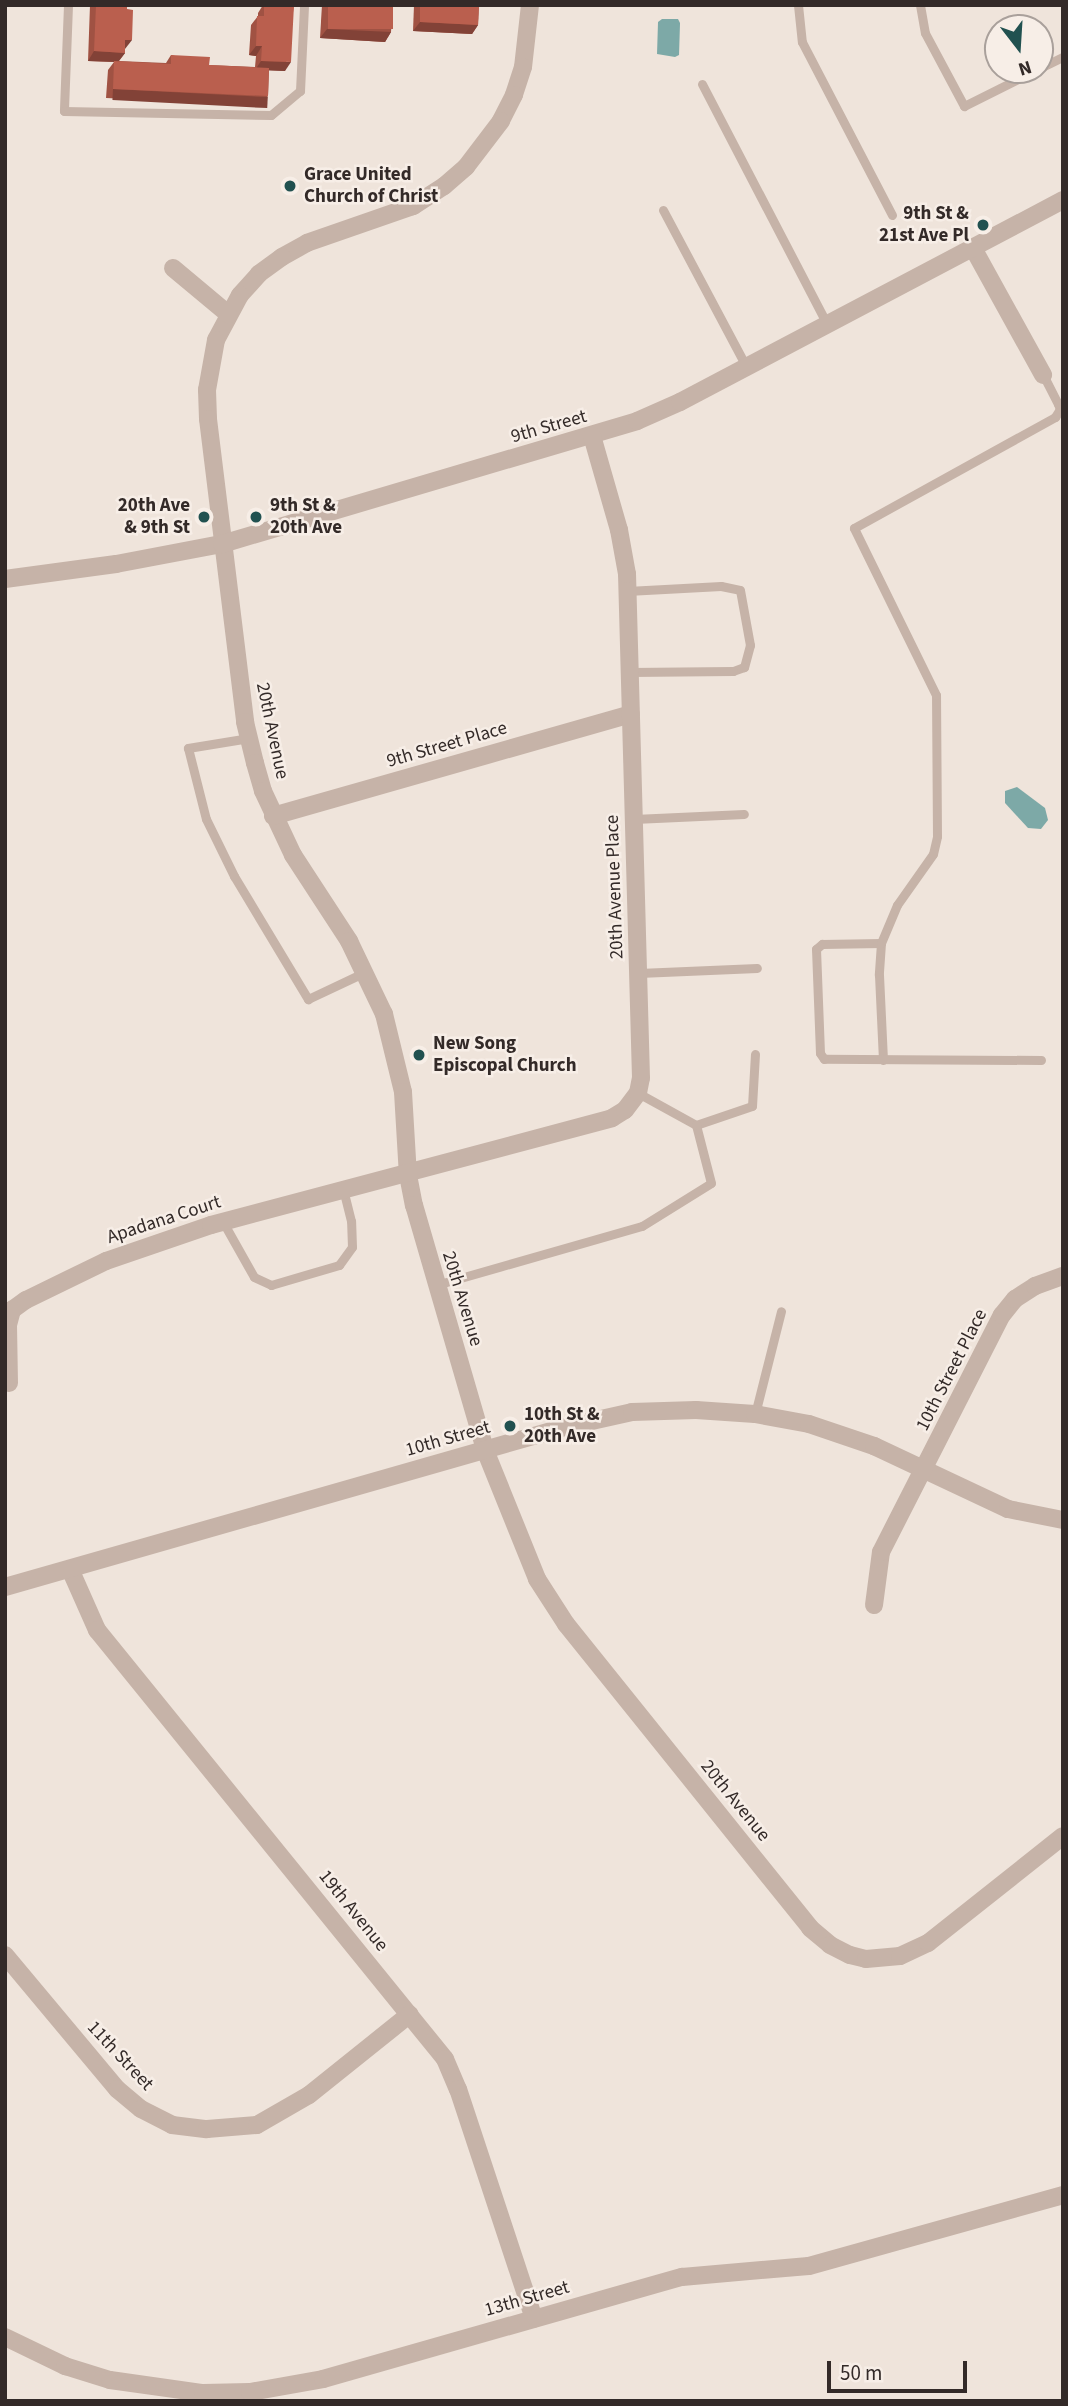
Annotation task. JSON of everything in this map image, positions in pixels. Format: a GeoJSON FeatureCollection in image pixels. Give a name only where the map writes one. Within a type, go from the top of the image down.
{"type":"FeatureCollection","features":[{"type":"Feature","properties":{"kind":"street","name":"20th Avenue"},"geometry":{"type":"LineString","coordinates":[[530,5],[523,67],[514,95],[491,137],[466,167],[444,186],[413,206],[307,243],[282,257],[259,274],[228,314],[216,340],[206,390],[222,544],[249,738],[273,816],[293,855],[365,972],[384,1014],[403,1092],[408,1175],[436,1286],[485,1450],[537,1578],[566,1624],[810,1928],[830,1945],[866,1959],[900,1956],[928,1943],[1063,1836]]}},
{"type":"Feature","properties":{"kind":"street","name":"9th Street"},"geometry":{"type":"LineString","coordinates":[[5,579],[116,564],[222,544],[592,436],[669,407],[1063,200]]}},
{"type":"Feature","properties":{"kind":"street"},"geometry":{"type":"LineString","coordinates":[[973,247],[1043,375]]}},
{"type":"Feature","properties":{"kind":"street"},"geometry":{"type":"LineString","coordinates":[[173,268],[228,314]]}},
{"type":"Feature","properties":{"kind":"street","name":"20th Avenue Place"},"geometry":{"type":"LineString","coordinates":[[592,436],[619,530],[627,591],[639,973],[641,1078],[638,1093]]}},
{"type":"Feature","properties":{"kind":"street","name":"9th Street Place"},"geometry":{"type":"LineString","coordinates":[[273,816],[631,714]]}},
{"type":"Feature","properties":{"kind":"street"},"geometry":{"type":"LineString","coordinates":[[408,1175],[612,1118],[625,1110],[638,1093]]}},
{"type":"Feature","properties":{"kind":"street","name":"Apadana Court"},"geometry":{"type":"LineString","coordinates":[[9,1382],[8,1325],[12,1310],[26,1300],[106,1261],[223,1222],[343,1189],[408,1175]]}},
{"type":"Feature","properties":{"kind":"street","name":"10th Street Place"},"geometry":{"type":"LineString","coordinates":[[874,1605],[881,1552],[1002,1315],[1016,1299],[1035,1286],[1063,1276]]}},
{"type":"Feature","properties":{"kind":"street","name":"10th Street"},"geometry":{"type":"LineString","coordinates":[[5,1587],[485,1450],[632,1412],[696,1410],[755,1414],[809,1424],[874,1446],[1008,1509],[1063,1520]]}},
{"type":"Feature","properties":{"kind":"street","name":"19th Avenue"},"geometry":{"type":"LineString","coordinates":[[70,1569],[97,1630],[445,2059],[458,2089],[534,2319]]}},
{"type":"Feature","properties":{"kind":"street","name":"11th Street"},"geometry":{"type":"LineString","coordinates":[[5,1955],[117,2090],[141,2109],[172,2125],[207,2129],[257,2125],[309,2095],[410,2014]]}},
{"type":"Feature","properties":{"kind":"street","name":"13th Street"},"geometry":{"type":"LineString","coordinates":[[5,2337],[65,2366],[110,2380],[203,2393],[250,2392],[323,2379],[682,2277],[809,2266],[1063,2195]]}},
{"type":"Feature","properties":{"kind":"lane"},"geometry":{"type":"LineString","coordinates":[[68,5],[64,111],[271,115],[300,91],[304,5]]}},
{"type":"Feature","properties":{"kind":"lane"},"geometry":{"type":"LineString","coordinates":[[798,5],[802,42],[892,215]]}},
{"type":"Feature","properties":{"kind":"lane"},"geometry":{"type":"LineString","coordinates":[[920,5],[925,33],[964,106],[1008,84]]}},
{"type":"Feature","properties":{"kind":"lane"},"geometry":{"type":"LineString","coordinates":[[702,85],[827,324]]}},
{"type":"Feature","properties":{"kind":"lane"},"geometry":{"type":"LineString","coordinates":[[663,210],[746,366]]}},
{"type":"Feature","properties":{"kind":"lane"},"geometry":{"type":"LineString","coordinates":[[883,1060],[879,975],[881,943],[893,912],[929,861],[936,845],[937,707],[933,685],[854,528],[1055,417],[1060,409],[1043,375]]}},
{"type":"Feature","properties":{"kind":"lane"},"geometry":{"type":"LineString","coordinates":[[627,591],[721,586],[740,590],[750,645],[744,667],[733,671],[630,672]]}},
{"type":"Feature","properties":{"kind":"lane"},"geometry":{"type":"LineString","coordinates":[[249,738],[188,748],[206,819],[234,876],[308,999],[365,972]]}},
{"type":"Feature","properties":{"kind":"lane"},"geometry":{"type":"LineString","coordinates":[[634,819],[744,814]]}},
{"type":"Feature","properties":{"kind":"lane"},"geometry":{"type":"LineString","coordinates":[[881,943],[822,944],[816,949],[821,1057],[883,1060],[1041,1060]]}},
{"type":"Feature","properties":{"kind":"lane"},"geometry":{"type":"LineString","coordinates":[[639,973],[757,968]]}},
{"type":"Feature","properties":{"kind":"lane"},"geometry":{"type":"LineString","coordinates":[[696,1125],[752,1106],[754,1054]]}},
{"type":"Feature","properties":{"kind":"lane"},"geometry":{"type":"LineString","coordinates":[[436,1286],[642,1227],[711,1183],[696,1125],[638,1093]]}},
{"type":"Feature","properties":{"kind":"lane"},"geometry":{"type":"LineString","coordinates":[[223,1222],[254,1278],[271,1285],[339,1265],[352,1247],[351,1221],[343,1189]]}},
{"type":"Feature","properties":{"kind":"lane"},"geometry":{"type":"LineString","coordinates":[[755,1414],[781,1311]]}},
{"type":"Feature","properties":{"kind":"water"},"geometry":{"type":"Polygon","coordinates":[[[662,19],[678,19],[680,23],[679,55],[675,57],[657,54],[658,22],[662,19]]]}},
{"type":"Feature","properties":{"kind":"water"},"geometry":{"type":"Polygon","coordinates":[[[1017,787],[1045,808],[1048,820],[1041,829],[1028,828],[1005,803],[1005,791],[1017,787]]]}},
{"type":"Feature","properties":{"kind":"building"},"geometry":{"type":"Polygon","coordinates":[[[96,5],[127,5],[127,9],[133,10],[132,40],[125,40],[125,53],[94,51],[96,5]]]}},
{"type":"Feature","properties":{"kind":"building"},"geometry":{"type":"Polygon","coordinates":[[[264,5],[294,5],[291,62],[261,61],[262,46],[256,46],[257,16],[264,16],[264,5]]]}},
{"type":"Feature","properties":{"kind":"building"},"geometry":{"type":"Polygon","coordinates":[[[328,5],[393,5],[393,29],[328,29],[328,5]]]}},
{"type":"Feature","properties":{"kind":"building"},"geometry":{"type":"Polygon","coordinates":[[[420,5],[479,5],[478,25],[420,22],[420,5]]]}},
{"type":"Feature","properties":{"kind":"building"},"geometry":{"type":"Polygon","coordinates":[[[171,55],[210,57],[209,65],[269,68],[268,96],[113,89],[114,61],[171,64],[171,55]]]}},
{"type":"Feature","properties":{"kind":"place","name":"Grace United Church of Christ"},"geometry":{"type":"Point","coordinates":[290,186]}},
{"type":"Feature","properties":{"kind":"place","name":"9th St & 21st Ave Pl"},"geometry":{"type":"Point","coordinates":[983,225]}},
{"type":"Feature","properties":{"kind":"place","name":"20th Ave & 9th St"},"geometry":{"type":"Point","coordinates":[204,517]}},
{"type":"Feature","properties":{"kind":"place","name":"9th St & 20th Ave"},"geometry":{"type":"Point","coordinates":[256,517]}},
{"type":"Feature","properties":{"kind":"place","name":"New Song Episcopal Church"},"geometry":{"type":"Point","coordinates":[419,1055]}},
{"type":"Feature","properties":{"kind":"place","name":"10th St & 20th Ave"},"geometry":{"type":"Point","coordinates":[510,1426]}}]}
